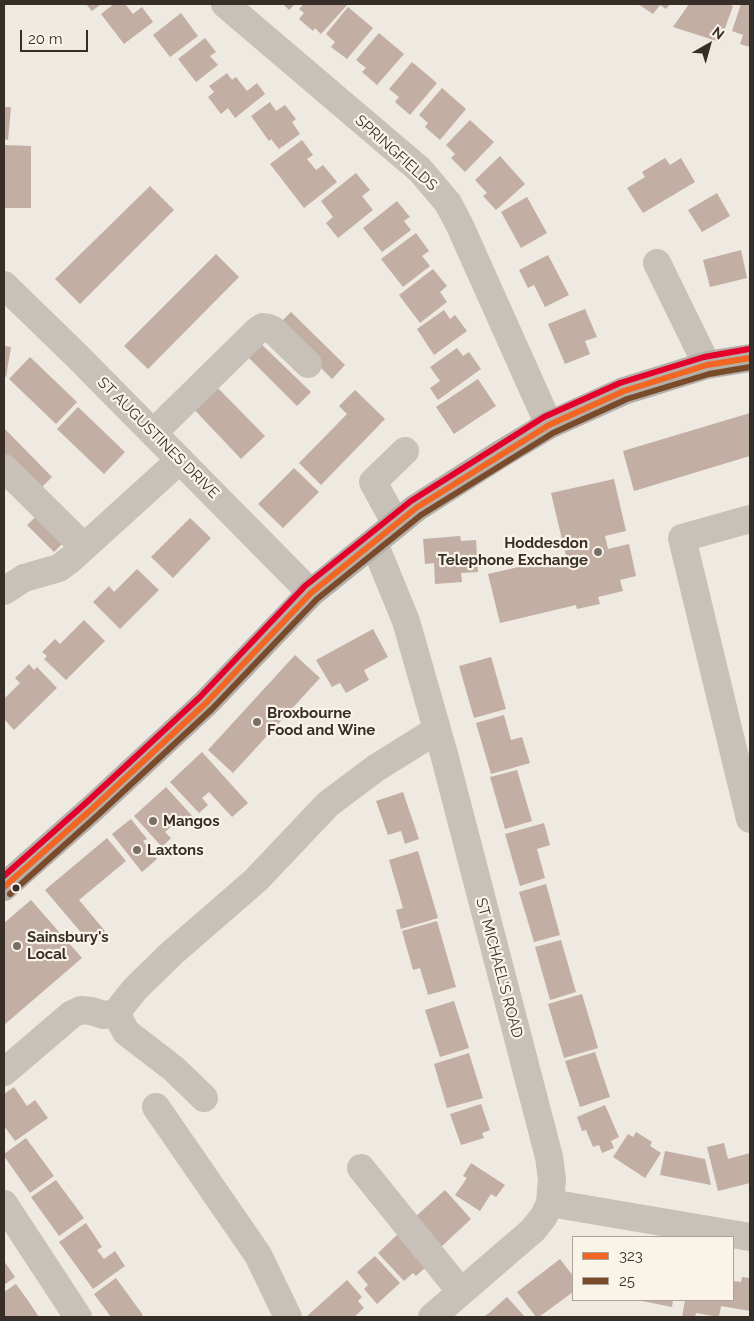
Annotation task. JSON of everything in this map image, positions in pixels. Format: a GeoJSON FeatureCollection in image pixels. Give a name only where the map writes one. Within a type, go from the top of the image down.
{"type":"FeatureCollection","features":[{"type":"Feature","properties":{"kind":"main road"},"geometry":{"type":"LineString","coordinates":[[4,887],[93,808],[206,703],[311,593],[416,508],[499,455],[549,426],[624,391],[708,365],[750,358]]}},
{"type":"Feature","properties":{"kind":"street","name":"SPRINGFIELDS"},"geometry":{"type":"LineString","coordinates":[[224,4],[420,170],[444,198],[460,226],[549,426]]}},
{"type":"Feature","properties":{"kind":"street"},"geometry":{"type":"LineString","coordinates":[[657,262],[708,365]]}},
{"type":"Feature","properties":{"kind":"street","name":"ST AUGUSTINES DRIVE"},"geometry":{"type":"LineString","coordinates":[[4,285],[311,593]]}},
{"type":"Feature","properties":{"kind":"street"},"geometry":{"type":"LineString","coordinates":[[153,433],[258,330],[263,328],[273,330],[308,364]]}},
{"type":"Feature","properties":{"kind":"street"},"geometry":{"type":"LineString","coordinates":[[396,524],[373,482],[405,451]]}},
{"type":"Feature","properties":{"kind":"street"},"geometry":{"type":"LineString","coordinates":[[4,591],[24,578],[59,568],[180,460]]}},
{"type":"Feature","properties":{"kind":"street"},"geometry":{"type":"LineString","coordinates":[[4,468],[84,547]]}},
{"type":"Feature","properties":{"kind":"street"},"geometry":{"type":"LineString","coordinates":[[750,519],[682,538],[750,819]]}},
{"type":"Feature","properties":{"kind":"street","name":"ST MICHAEL'S ROAD"},"geometry":{"type":"LineString","coordinates":[[374,543],[406,621],[437,730],[549,1157],[552,1178],[550,1203]]}},
{"type":"Feature","properties":{"kind":"street"},"geometry":{"type":"LineString","coordinates":[[4,1072],[72,1014],[81,1010],[104,1015],[116,1014],[135,989],[172,953],[256,880],[328,804],[376,768],[437,730]]}},
{"type":"Feature","properties":{"kind":"street"},"geometry":{"type":"LineString","coordinates":[[116,1014],[126,1032],[174,1070],[204,1098]]}},
{"type":"Feature","properties":{"kind":"street"},"geometry":{"type":"LineString","coordinates":[[156,1107],[258,1255],[288,1317]]}},
{"type":"Feature","properties":{"kind":"street"},"geometry":{"type":"LineString","coordinates":[[361,1168],[461,1292]]}},
{"type":"Feature","properties":{"kind":"street"},"geometry":{"type":"LineString","coordinates":[[432,1317],[533,1230],[544,1216],[550,1203],[750,1237]]}},
{"type":"Feature","properties":{"kind":"street"},"geometry":{"type":"LineString","coordinates":[[4,1204],[78,1317]]}},
{"type":"Feature","properties":{"kind":"building"},"geometry":{"type":"Polygon","coordinates":[[[86,4],[101,4],[92,11],[86,4]]]}},
{"type":"Feature","properties":{"kind":"building"},"geometry":{"type":"Polygon","coordinates":[[[114,4],[125,4],[133,14],[142,7],[153,22],[124,44],[101,14],[114,4]]]}},
{"type":"Feature","properties":{"kind":"building"},"geometry":{"type":"Polygon","coordinates":[[[283,4],[295,4],[289,10],[283,4]]]}},
{"type":"Feature","properties":{"kind":"building"},"geometry":{"type":"Polygon","coordinates":[[[304,4],[348,4],[321,34],[315,28],[313,31],[299,19],[304,13],[299,9],[304,4]]]}},
{"type":"Feature","properties":{"kind":"building"},"geometry":{"type":"Polygon","coordinates":[[[638,4],[670,4],[666,9],[660,5],[653,14],[638,4]]]}},
{"type":"Feature","properties":{"kind":"building"},"geometry":{"type":"Polygon","coordinates":[[[689,4],[727,4],[733,6],[720,42],[673,27],[689,4]]]}},
{"type":"Feature","properties":{"kind":"building"},"geometry":{"type":"Polygon","coordinates":[[[741,4],[750,4],[750,47],[740,44],[743,35],[732,31],[741,4]]]}},
{"type":"Feature","properties":{"kind":"building"},"geometry":{"type":"Polygon","coordinates":[[[348,7],[373,28],[347,59],[331,47],[335,42],[326,34],[348,7]]]}},
{"type":"Feature","properties":{"kind":"building"},"geometry":{"type":"Polygon","coordinates":[[[181,13],[198,36],[170,57],[153,35],[181,13]]]}},
{"type":"Feature","properties":{"kind":"building"},"geometry":{"type":"Polygon","coordinates":[[[379,33],[404,54],[377,85],[362,72],[366,68],[356,60],[379,33]]]}},
{"type":"Feature","properties":{"kind":"building"},"geometry":{"type":"Polygon","coordinates":[[[205,38],[216,52],[210,56],[218,65],[196,82],[178,59],[205,38]]]}},
{"type":"Feature","properties":{"kind":"building"},"geometry":{"type":"Polygon","coordinates":[[[412,62],[437,83],[410,115],[395,102],[399,97],[389,89],[412,62]]]}},
{"type":"Feature","properties":{"kind":"building"},"geometry":{"type":"Polygon","coordinates":[[[227,73],[232,80],[236,77],[247,91],[257,83],[265,94],[235,118],[228,108],[221,114],[208,97],[214,92],[209,86],[227,73]]]}},
{"type":"Feature","properties":{"kind":"building"},"geometry":{"type":"Polygon","coordinates":[[[442,88],[466,109],[440,140],[425,127],[428,123],[419,115],[442,88]]]}},
{"type":"Feature","properties":{"kind":"building"},"geometry":{"type":"Polygon","coordinates":[[[270,102],[276,111],[285,105],[296,119],[292,122],[300,134],[279,149],[271,139],[269,141],[251,116],[270,102]]]}},
{"type":"Feature","properties":{"kind":"building"},"geometry":{"type":"Polygon","coordinates":[[[4,107],[11,107],[8,140],[4,139],[4,107]]]}},
{"type":"Feature","properties":{"kind":"building"},"geometry":{"type":"Polygon","coordinates":[[[470,120],[494,142],[465,172],[451,158],[455,154],[446,145],[470,120]]]}},
{"type":"Feature","properties":{"kind":"building"},"geometry":{"type":"Polygon","coordinates":[[[302,140],[313,155],[307,159],[316,170],[323,165],[337,182],[304,208],[270,164],[302,140]]]}},
{"type":"Feature","properties":{"kind":"building"},"geometry":{"type":"Polygon","coordinates":[[[4,145],[31,146],[31,208],[4,208],[4,145]]]}},
{"type":"Feature","properties":{"kind":"building"},"geometry":{"type":"Polygon","coordinates":[[[500,156],[525,184],[496,210],[483,196],[487,193],[475,180],[500,156]]]}},
{"type":"Feature","properties":{"kind":"building"},"geometry":{"type":"Polygon","coordinates":[[[665,158],[670,165],[681,158],[695,182],[643,213],[627,188],[645,177],[642,172],[665,158]]]}},
{"type":"Feature","properties":{"kind":"building"},"geometry":{"type":"Polygon","coordinates":[[[356,173],[370,190],[362,196],[373,210],[338,238],[326,223],[333,217],[321,201],[356,173]]]}},
{"type":"Feature","properties":{"kind":"building"},"geometry":{"type":"Polygon","coordinates":[[[150,186],[174,210],[80,304],[55,279],[150,186]]]}},
{"type":"Feature","properties":{"kind":"building"},"geometry":{"type":"Polygon","coordinates":[[[717,193],[730,216],[702,232],[688,210],[717,193]]]}},
{"type":"Feature","properties":{"kind":"building"},"geometry":{"type":"Polygon","coordinates":[[[527,197],[547,233],[521,248],[501,212],[527,197]]]}},
{"type":"Feature","properties":{"kind":"building"},"geometry":{"type":"Polygon","coordinates":[[[397,201],[410,217],[404,221],[411,230],[382,252],[363,228],[397,201]]]}},
{"type":"Feature","properties":{"kind":"building"},"geometry":{"type":"Polygon","coordinates":[[[416,233],[429,251],[422,256],[430,266],[403,287],[381,259],[416,233]]]}},
{"type":"Feature","properties":{"kind":"building"},"geometry":{"type":"Polygon","coordinates":[[[741,250],[747,278],[710,287],[703,260],[741,250]]]}},
{"type":"Feature","properties":{"kind":"building"},"geometry":{"type":"Polygon","coordinates":[[[216,254],[239,277],[148,369],[124,346],[216,254]]]}},
{"type":"Feature","properties":{"kind":"building"},"geometry":{"type":"Polygon","coordinates":[[[548,255],[569,295],[545,307],[534,285],[528,288],[519,270],[548,255]]]}},
{"type":"Feature","properties":{"kind":"building"},"geometry":{"type":"Polygon","coordinates":[[[433,269],[447,286],[440,292],[447,302],[420,323],[399,295],[433,269]]]}},
{"type":"Feature","properties":{"kind":"building"},"geometry":{"type":"Polygon","coordinates":[[[585,309],[597,337],[585,341],[590,354],[565,364],[548,324],[585,309]]]}},
{"type":"Feature","properties":{"kind":"building"},"geometry":{"type":"Polygon","coordinates":[[[444,310],[450,319],[455,315],[467,331],[434,355],[417,329],[444,310]]]}},
{"type":"Feature","properties":{"kind":"building"},"geometry":{"type":"Polygon","coordinates":[[[291,312],[345,365],[332,379],[278,325],[291,312]]]}},
{"type":"Feature","properties":{"kind":"building"},"geometry":{"type":"Polygon","coordinates":[[[257,340],[311,392],[297,406],[244,353],[257,340]]]}},
{"type":"Feature","properties":{"kind":"building"},"geometry":{"type":"Polygon","coordinates":[[[4,346],[11,347],[6,377],[4,376],[4,346]]]}},
{"type":"Feature","properties":{"kind":"building"},"geometry":{"type":"Polygon","coordinates":[[[457,348],[463,356],[469,352],[481,369],[438,400],[430,388],[440,381],[430,367],[457,348]]]}},
{"type":"Feature","properties":{"kind":"building"},"geometry":{"type":"Polygon","coordinates":[[[30,357],[77,402],[56,424],[9,379],[30,357]]]}},
{"type":"Feature","properties":{"kind":"building"},"geometry":{"type":"Polygon","coordinates":[[[478,379],[496,406],[454,434],[436,407],[478,379]]]}},
{"type":"Feature","properties":{"kind":"building"},"geometry":{"type":"Polygon","coordinates":[[[211,381],[265,436],[241,459],[188,403],[211,381]]]}},
{"type":"Feature","properties":{"kind":"building"},"geometry":{"type":"Polygon","coordinates":[[[355,390],[385,419],[321,485],[299,463],[347,414],[339,406],[355,390]]]}},
{"type":"Feature","properties":{"kind":"building"},"geometry":{"type":"Polygon","coordinates":[[[78,407],[125,452],[104,474],[57,429],[78,407]]]}},
{"type":"Feature","properties":{"kind":"building"},"geometry":{"type":"Polygon","coordinates":[[[750,413],[750,456],[634,491],[623,451],[750,413]]]}},
{"type":"Feature","properties":{"kind":"building"},"geometry":{"type":"Polygon","coordinates":[[[4,428],[52,477],[38,491],[4,456],[4,428]]]}},
{"type":"Feature","properties":{"kind":"building"},"geometry":{"type":"Polygon","coordinates":[[[294,468],[319,492],[283,528],[258,504],[294,468]]]}},
{"type":"Feature","properties":{"kind":"building","name":"Hoddesdon Telephone Exchange"},"geometry":{"type":"Polygon","coordinates":[[[614,479],[626,531],[605,536],[608,549],[629,544],[636,576],[620,580],[623,591],[598,597],[600,604],[577,609],[576,605],[500,623],[488,574],[566,556],[551,493],[614,479]]]}},
{"type":"Feature","properties":{"kind":"building"},"geometry":{"type":"Polygon","coordinates":[[[41,512],[67,539],[54,552],[27,525],[41,512]]]}},
{"type":"Feature","properties":{"kind":"building"},"geometry":{"type":"Polygon","coordinates":[[[190,518],[211,538],[173,578],[151,557],[190,518]]]}},
{"type":"Feature","properties":{"kind":"building"},"geometry":{"type":"Polygon","coordinates":[[[460,536],[461,541],[476,540],[478,572],[461,573],[462,582],[435,584],[434,563],[425,564],[423,539],[460,536]]]}},
{"type":"Feature","properties":{"kind":"building"},"geometry":{"type":"Polygon","coordinates":[[[137,569],[159,590],[120,629],[93,602],[109,586],[114,592],[137,569]]]}},
{"type":"Feature","properties":{"kind":"building"},"geometry":{"type":"Polygon","coordinates":[[[84,620],[105,641],[66,680],[44,659],[47,656],[42,652],[55,639],[60,644],[84,620]]]}},
{"type":"Feature","properties":{"kind":"building"},"geometry":{"type":"Polygon","coordinates":[[[373,629],[388,657],[364,670],[369,680],[346,693],[340,683],[332,687],[316,660],[373,629]]]}},
{"type":"Feature","properties":{"kind":"building"},"geometry":{"type":"Polygon","coordinates":[[[295,655],[320,678],[233,773],[208,750],[295,655]]]}},
{"type":"Feature","properties":{"kind":"building"},"geometry":{"type":"Polygon","coordinates":[[[491,657],[506,709],[474,718],[459,666],[491,657]]]}},
{"type":"Feature","properties":{"kind":"building"},"geometry":{"type":"Polygon","coordinates":[[[29,664],[34,670],[37,667],[57,688],[14,730],[4,719],[4,699],[20,683],[15,678],[29,664]]]}},
{"type":"Feature","properties":{"kind":"building"},"geometry":{"type":"Polygon","coordinates":[[[504,715],[511,740],[522,737],[530,763],[491,774],[476,723],[504,715]]]}},
{"type":"Feature","properties":{"kind":"building"},"geometry":{"type":"Polygon","coordinates":[[[202,752],[248,803],[232,817],[209,792],[202,798],[208,805],[199,813],[170,782],[202,752]]]}},
{"type":"Feature","properties":{"kind":"building"},"geometry":{"type":"Polygon","coordinates":[[[517,770],[532,821],[505,829],[490,777],[517,770]]]}},
{"type":"Feature","properties":{"kind":"building"},"geometry":{"type":"Polygon","coordinates":[[[166,787],[194,818],[184,826],[178,820],[165,832],[171,838],[162,847],[134,816],[166,787]]]}},
{"type":"Feature","properties":{"kind":"building"},"geometry":{"type":"Polygon","coordinates":[[[403,792],[419,839],[405,844],[401,831],[388,835],[376,801],[403,792]]]}},
{"type":"Feature","properties":{"kind":"building","name":"Laxtons"},"geometry":{"type":"Polygon","coordinates":[[[131,819],[147,839],[143,841],[157,859],[142,872],[112,834],[131,819]]]}},
{"type":"Feature","properties":{"kind":"building"},"geometry":{"type":"Polygon","coordinates":[[[544,823],[550,845],[537,849],[545,878],[520,886],[505,834],[544,823]]]}},
{"type":"Feature","properties":{"kind":"building"},"geometry":{"type":"Polygon","coordinates":[[[107,838],[126,861],[79,900],[105,931],[90,943],[45,890],[107,838]]]}},
{"type":"Feature","properties":{"kind":"building"},"geometry":{"type":"Polygon","coordinates":[[[418,851],[438,918],[401,929],[396,910],[403,908],[389,860],[418,851]]]}},
{"type":"Feature","properties":{"kind":"building"},"geometry":{"type":"Polygon","coordinates":[[[546,884],[560,935],[534,942],[519,892],[546,884]]]}},
{"type":"Feature","properties":{"kind":"building"},"geometry":{"type":"Polygon","coordinates":[[[31,900],[82,958],[4,1025],[4,923],[31,900]]]}},
{"type":"Feature","properties":{"kind":"building"},"geometry":{"type":"Polygon","coordinates":[[[437,921],[456,987],[428,995],[420,968],[413,970],[402,931],[437,921]]]}},
{"type":"Feature","properties":{"kind":"building"},"geometry":{"type":"Polygon","coordinates":[[[561,940],[576,992],[550,1000],[535,947],[561,940]]]}},
{"type":"Feature","properties":{"kind":"building"},"geometry":{"type":"Polygon","coordinates":[[[582,994],[598,1048],[564,1058],[548,1004],[582,994]]]}},
{"type":"Feature","properties":{"kind":"building"},"geometry":{"type":"Polygon","coordinates":[[[454,1001],[469,1048],[440,1057],[425,1010],[454,1001]]]}},
{"type":"Feature","properties":{"kind":"building"},"geometry":{"type":"Polygon","coordinates":[[[595,1052],[610,1097],[580,1107],[565,1061],[595,1052]]]}},
{"type":"Feature","properties":{"kind":"building"},"geometry":{"type":"Polygon","coordinates":[[[469,1053],[483,1098],[447,1108],[434,1064],[469,1053]]]}},
{"type":"Feature","properties":{"kind":"building"},"geometry":{"type":"Polygon","coordinates":[[[14,1087],[27,1106],[35,1100],[48,1118],[15,1141],[4,1126],[4,1094],[14,1087]]]}},
{"type":"Feature","properties":{"kind":"building"},"geometry":{"type":"Polygon","coordinates":[[[481,1104],[490,1130],[482,1133],[484,1138],[461,1145],[450,1114],[481,1104]]]}},
{"type":"Feature","properties":{"kind":"building"},"geometry":{"type":"Polygon","coordinates":[[[605,1105],[619,1137],[611,1141],[614,1148],[602,1153],[599,1145],[593,1147],[586,1130],[582,1131],[577,1117],[605,1105]]]}},
{"type":"Feature","properties":{"kind":"building"},"geometry":{"type":"Polygon","coordinates":[[[636,1132],[652,1142],[650,1146],[661,1153],[645,1178],[613,1157],[628,1134],[633,1137],[636,1132]]]}},
{"type":"Feature","properties":{"kind":"building"},"geometry":{"type":"Polygon","coordinates":[[[26,1138],[54,1176],[30,1193],[4,1156],[4,1154],[26,1138]]]}},
{"type":"Feature","properties":{"kind":"building"},"geometry":{"type":"Polygon","coordinates":[[[724,1143],[728,1159],[750,1153],[750,1183],[718,1191],[707,1147],[724,1143]]]}},
{"type":"Feature","properties":{"kind":"building"},"geometry":{"type":"Polygon","coordinates":[[[665,1151],[705,1159],[711,1185],[660,1175],[665,1151]]]}},
{"type":"Feature","properties":{"kind":"building"},"geometry":{"type":"Polygon","coordinates":[[[471,1163],[505,1185],[496,1197],[491,1194],[480,1211],[455,1195],[467,1178],[463,1176],[471,1163]]]}},
{"type":"Feature","properties":{"kind":"building"},"geometry":{"type":"Polygon","coordinates":[[[56,1180],[84,1218],[59,1236],[31,1197],[56,1180]]]}},
{"type":"Feature","properties":{"kind":"building"},"geometry":{"type":"Polygon","coordinates":[[[445,1190],[471,1219],[441,1247],[414,1218],[445,1190]]]}},
{"type":"Feature","properties":{"kind":"building"},"geometry":{"type":"Polygon","coordinates":[[[86,1223],[102,1247],[97,1250],[104,1259],[115,1251],[125,1266],[93,1289],[59,1242],[86,1223]]]}},
{"type":"Feature","properties":{"kind":"building"},"geometry":{"type":"Polygon","coordinates":[[[398,1234],[427,1266],[416,1276],[413,1273],[404,1281],[378,1253],[398,1234]]]}},
{"type":"Feature","properties":{"kind":"building"},"geometry":{"type":"Polygon","coordinates":[[[375,1256],[400,1283],[377,1304],[364,1289],[368,1285],[357,1272],[375,1256]]]}},
{"type":"Feature","properties":{"kind":"building"},"geometry":{"type":"Polygon","coordinates":[[[560,1259],[572,1275],[572,1293],[539,1317],[536,1317],[517,1292],[560,1259]]]}},
{"type":"Feature","properties":{"kind":"building"},"geometry":{"type":"Polygon","coordinates":[[[4,1261],[15,1277],[4,1285],[4,1261]]]}},
{"type":"Feature","properties":{"kind":"building"},"geometry":{"type":"Polygon","coordinates":[[[742,1277],[750,1278],[750,1311],[721,1306],[719,1317],[696,1313],[695,1317],[682,1317],[685,1301],[734,1301],[734,1281],[741,1282],[742,1277]]]}},
{"type":"Feature","properties":{"kind":"building"},"geometry":{"type":"Polygon","coordinates":[[[116,1278],[143,1315],[140,1317],[111,1317],[94,1294],[116,1278]]]}},
{"type":"Feature","properties":{"kind":"building"},"geometry":{"type":"Polygon","coordinates":[[[347,1280],[362,1297],[358,1301],[364,1308],[354,1317],[306,1317],[347,1280]]]}},
{"type":"Feature","properties":{"kind":"building"},"geometry":{"type":"Polygon","coordinates":[[[16,1284],[39,1317],[6,1317],[4,1315],[4,1292],[16,1284]]]}},
{"type":"Feature","properties":{"kind":"building"},"geometry":{"type":"Polygon","coordinates":[[[507,1297],[525,1317],[484,1317],[489,1313],[507,1297]]]}},
{"type":"Feature","properties":{"kind":"building"},"geometry":{"type":"Polygon","coordinates":[[[642,1301],[673,1301],[672,1307],[642,1301]]]}},
{"type":"Feature","properties":{"kind":"transit line"},"geometry":{"type":"LineString","coordinates":[[4,876],[200,697],[305,586],[411,501],[544,417],[620,383],[704,357],[749,349]]}},
{"type":"Feature","properties":{"kind":"transit line","name":"323"},"geometry":{"type":"LineString","coordinates":[[4,887],[93,808],[206,703],[311,593],[416,508],[549,425],[624,391],[707,365],[750,358]]}},
{"type":"Feature","properties":{"kind":"transit line","name":"25"},"geometry":{"type":"LineString","coordinates":[[10,894],[212,709],[317,599],[421,515],[553,433],[627,399],[709,374],[750,367]]}},
{"type":"Feature","properties":{"kind":"place","name":"Hoddesdon Telephone Exchange"},"geometry":{"type":"Point","coordinates":[598,552]}},
{"type":"Feature","properties":{"kind":"place","name":"Broxbourne Food and Wine"},"geometry":{"type":"Point","coordinates":[257,722]}},
{"type":"Feature","properties":{"kind":"place","name":"Mangos"},"geometry":{"type":"Point","coordinates":[153,821]}},
{"type":"Feature","properties":{"kind":"place","name":"Laxtons"},"geometry":{"type":"Point","coordinates":[137,850]}},
{"type":"Feature","properties":{"kind":"place","name":"Sainsbury's Local"},"geometry":{"type":"Point","coordinates":[17,946]}}]}
